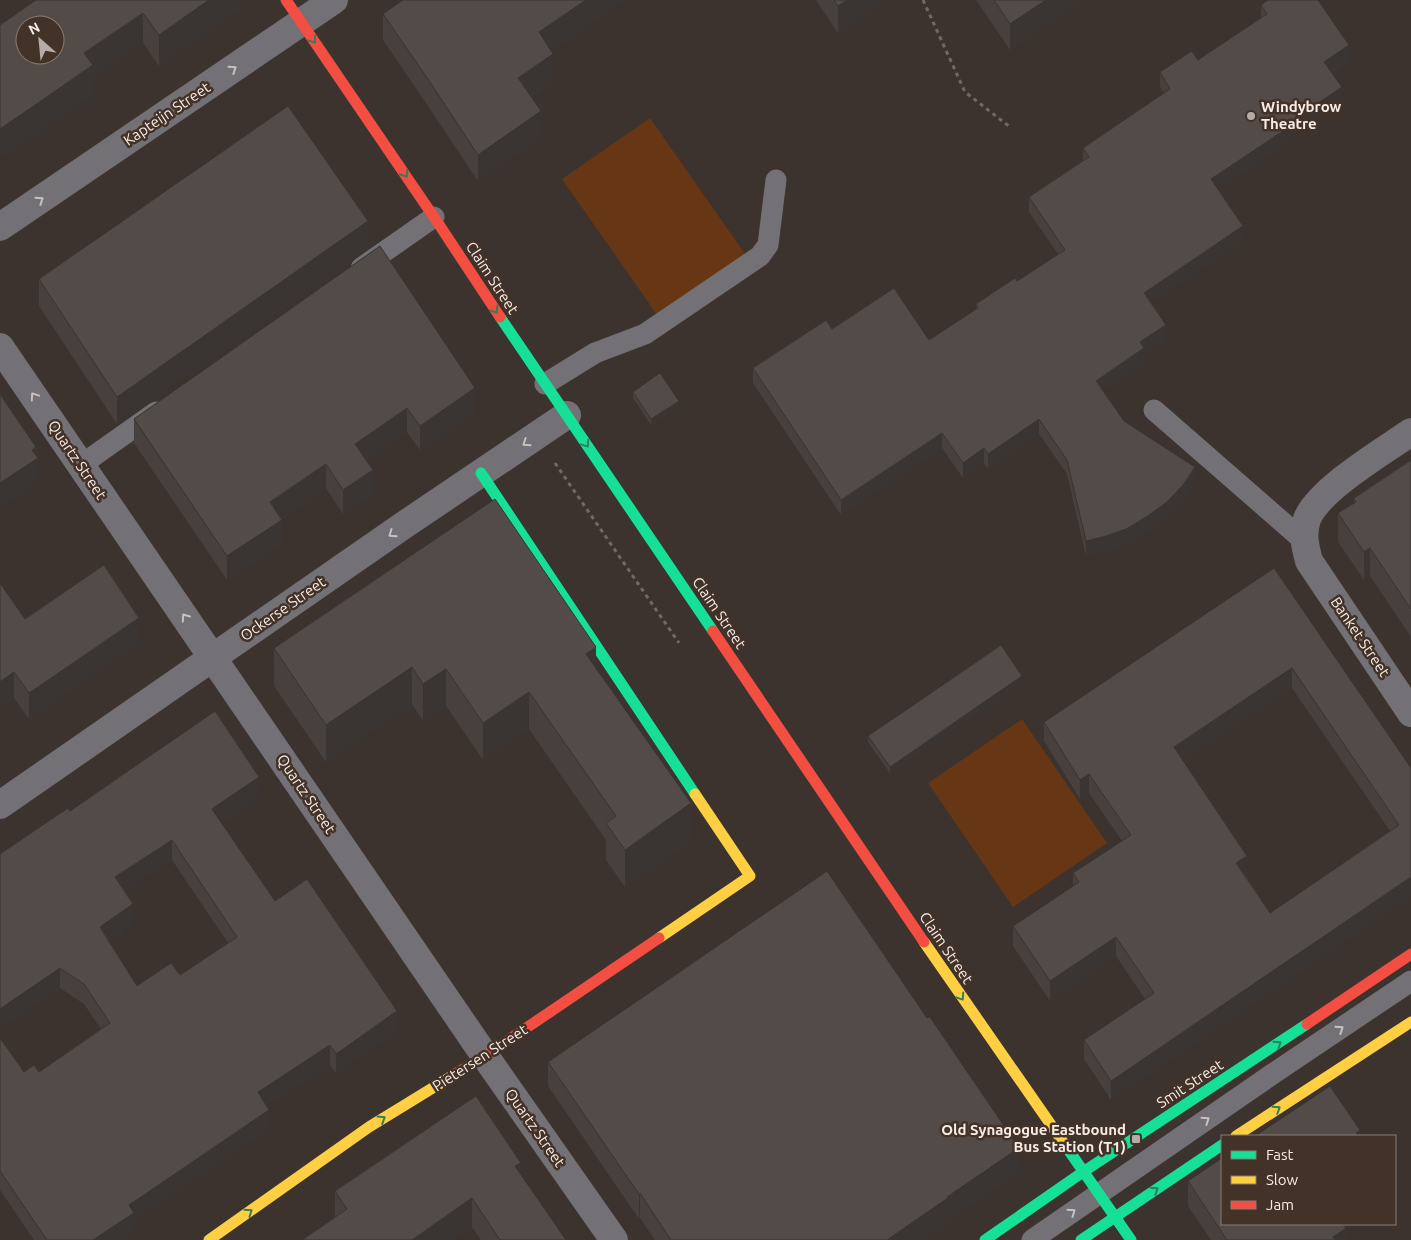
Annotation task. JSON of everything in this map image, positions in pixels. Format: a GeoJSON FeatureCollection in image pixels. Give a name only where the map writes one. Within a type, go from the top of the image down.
{"type":"FeatureCollection","features":[{"type":"Feature","properties":{"kind":"street","name":"Claim Street"},"geometry":{"type":"LineString","coordinates":[[286,0],[974,1016],[1131,1240]]}},
{"type":"Feature","properties":{"kind":"street","name":"Kapteijn Street"},"geometry":{"type":"LineString","coordinates":[[0,227],[334,0]]}},
{"type":"Feature","properties":{"kind":"street","name":"Quartz Street"},"geometry":{"type":"LineString","coordinates":[[0,347],[485,1056],[614,1240]]}},
{"type":"Feature","properties":{"kind":"street","name":"Ockerse Street"},"geometry":{"type":"LineString","coordinates":[[0,804],[567,415]]}},
{"type":"Feature","properties":{"kind":"street"},"geometry":{"type":"LineString","coordinates":[[1306,550],[1307,519],[1316,504],[1339,482],[1411,432]]}},
{"type":"Feature","properties":{"kind":"street","name":"Pietersen Street"},"geometry":{"type":"LineString","coordinates":[[209,1240],[369,1127],[485,1056],[750,876],[481,473]]}},
{"type":"Feature","properties":{"kind":"street","name":"Banket Street"},"geometry":{"type":"LineString","coordinates":[[1306,550],[1411,713]]}},
{"type":"Feature","properties":{"kind":"street","name":"Smit Street"},"geometry":{"type":"LineString","coordinates":[[985,1240],[1083,1172],[1411,954]]}},
{"type":"Feature","properties":{"kind":"street"},"geometry":{"type":"LineString","coordinates":[[1238,1135],[1411,1022]]}},
{"type":"Feature","properties":{"kind":"street"},"geometry":{"type":"LineString","coordinates":[[1081,1240],[1221,1147]]}},
{"type":"Feature","properties":{"kind":"lane"},"geometry":{"type":"LineString","coordinates":[[545,384],[595,353],[645,334],[760,256],[768,244],[776,180]]}},
{"type":"Feature","properties":{"kind":"lane"},"geometry":{"type":"LineString","coordinates":[[342,281],[434,217]]}},
{"type":"Feature","properties":{"kind":"lane"},"geometry":{"type":"LineString","coordinates":[[81,465],[171,402]]}},
{"type":"Feature","properties":{"kind":"lane"},"geometry":{"type":"LineString","coordinates":[[1154,410],[1306,550]]}},
{"type":"Feature","properties":{"kind":"lane"},"geometry":{"type":"LineString","coordinates":[[1032,1240],[1411,981]]}},
{"type":"Feature","properties":{"kind":"path"},"geometry":{"type":"LineString","coordinates":[[923,0],[965,92],[1010,128]]}},
{"type":"Feature","properties":{"kind":"shaded area"},"geometry":{"type":"Polygon","coordinates":[[[650,118],[750,261],[662,322],[562,179],[650,118]]]}},
{"type":"Feature","properties":{"kind":"shaded area"},"geometry":{"type":"Polygon","coordinates":[[[1022,719],[1107,843],[1013,907],[928,783],[1022,719]]]}},
{"type":"Feature","properties":{"kind":"building"},"geometry":{"type":"Polygon","coordinates":[[[36,0],[209,0],[159,35],[143,13],[84,53],[93,65],[0,129],[0,25],[36,0]]]}},
{"type":"Feature","properties":{"kind":"building"},"geometry":{"type":"Polygon","coordinates":[[[403,0],[586,0],[539,32],[553,54],[518,78],[541,111],[478,155],[383,14],[403,0]]]}},
{"type":"Feature","properties":{"kind":"building"},"geometry":{"type":"Polygon","coordinates":[[[834,0],[847,0],[838,6],[834,0]]]}},
{"type":"Feature","properties":{"kind":"building"},"geometry":{"type":"Polygon","coordinates":[[[994,0],[1046,0],[1010,24],[994,0]]]}},
{"type":"Feature","properties":{"kind":"building"},"geometry":{"type":"Polygon","coordinates":[[[1268,0],[1318,0],[1349,45],[1324,62],[1342,87],[1281,128],[1283,131],[1211,179],[1243,226],[1144,293],[1166,325],[1140,342],[1144,348],[1096,381],[1124,421],[1195,467],[1183,485],[1168,501],[1126,529],[1086,541],[1067,460],[1039,419],[988,454],[984,448],[963,463],[942,433],[841,500],[753,368],[826,320],[832,329],[894,288],[929,340],[978,308],[976,304],[1015,278],[1017,281],[1065,250],[1029,197],[1089,157],[1083,148],[1170,89],[1160,72],[1192,51],[1198,60],[1267,14],[1261,5],[1268,0]]]}},
{"type":"Feature","properties":{"kind":"building"},"geometry":{"type":"Polygon","coordinates":[[[288,106],[368,221],[117,397],[39,279],[288,106]]]}},
{"type":"Feature","properties":{"kind":"building"},"geometry":{"type":"Polygon","coordinates":[[[380,246],[475,388],[420,426],[407,408],[355,444],[373,470],[343,490],[326,464],[270,502],[282,520],[227,556],[134,419],[380,246]]]}},
{"type":"Feature","properties":{"kind":"building"},"geometry":{"type":"Polygon","coordinates":[[[660,373],[679,401],[651,419],[633,392],[660,373]]]}},
{"type":"Feature","properties":{"kind":"building"},"geometry":{"type":"Polygon","coordinates":[[[0,394],[36,447],[32,450],[38,458],[0,483],[0,394]]]}},
{"type":"Feature","properties":{"kind":"building"},"geometry":{"type":"Polygon","coordinates":[[[1411,460],[1411,609],[1370,548],[1364,552],[1338,513],[1356,502],[1354,498],[1411,460]]]}},
{"type":"Feature","properties":{"kind":"building"},"geometry":{"type":"Polygon","coordinates":[[[495,499],[596,647],[586,654],[691,803],[625,850],[606,823],[616,816],[529,692],[483,723],[446,669],[423,684],[412,667],[326,725],[274,648],[495,499]]]}},
{"type":"Feature","properties":{"kind":"building"},"geometry":{"type":"Polygon","coordinates":[[[104,565],[139,618],[29,693],[14,672],[0,682],[0,583],[25,619],[104,565]]]}},
{"type":"Feature","properties":{"kind":"building"},"geometry":{"type":"Polygon","coordinates":[[[1274,568],[1411,768],[1411,877],[1111,1081],[1084,1040],[1154,993],[1116,937],[1050,981],[1013,926],[1079,882],[1073,873],[1131,835],[1089,774],[1080,780],[1044,722],[1274,568]],[[1292,668],[1174,747],[1247,856],[1236,863],[1270,913],[1399,825],[1292,668]]]}},
{"type":"Feature","properties":{"kind":"building"},"geometry":{"type":"Polygon","coordinates":[[[1001,645],[1022,676],[890,767],[868,736],[1001,645]]]}},
{"type":"Feature","properties":{"kind":"building"},"geometry":{"type":"Polygon","coordinates":[[[215,711],[259,777],[212,809],[275,901],[307,879],[397,1011],[336,1054],[330,1045],[258,1092],[269,1110],[129,1205],[134,1213],[93,1240],[47,1240],[0,1171],[0,1038],[24,1072],[34,1065],[39,1072],[110,1023],[84,984],[60,968],[0,1009],[0,854],[68,808],[70,811],[215,711]],[[172,840],[115,877],[133,904],[100,927],[137,986],[171,963],[180,975],[237,937],[172,840]]]}},
{"type":"Feature","properties":{"kind":"building"},"geometry":{"type":"Polygon","coordinates":[[[827,871],[927,1018],[930,1017],[1019,1148],[887,1240],[671,1240],[548,1062],[827,871]]]}},
{"type":"Feature","properties":{"kind":"building"},"geometry":{"type":"Polygon","coordinates":[[[1330,1086],[1360,1130],[1356,1133],[1358,1135],[1256,1135],[1330,1086]]]}},
{"type":"Feature","properties":{"kind":"building"},"geometry":{"type":"Polygon","coordinates":[[[476,1096],[521,1163],[515,1166],[566,1240],[500,1240],[472,1198],[412,1240],[302,1240],[347,1209],[335,1191],[476,1096]]]}},
{"type":"Feature","properties":{"kind":"building"},"geometry":{"type":"Polygon","coordinates":[[[1221,1159],[1221,1225],[1344,1225],[1346,1228],[1333,1237],[1335,1240],[1227,1240],[1188,1181],[1221,1159]]]}},
{"type":"Feature","properties":{"kind":"traffic: fast"},"geometry":{"type":"LineString","coordinates":[[500,317],[713,631]]}},
{"type":"Feature","properties":{"kind":"traffic: fast"},"geometry":{"type":"LineString","coordinates":[[481,473],[695,794]]}},
{"type":"Feature","properties":{"kind":"traffic: fast"},"geometry":{"type":"LineString","coordinates":[[985,1240],[1083,1172],[1307,1024]]}},
{"type":"Feature","properties":{"kind":"traffic: fast"},"geometry":{"type":"LineString","coordinates":[[1065,1145],[1131,1240]]}},
{"type":"Feature","properties":{"kind":"traffic: fast"},"geometry":{"type":"LineString","coordinates":[[1081,1240],[1221,1146]]}},
{"type":"Feature","properties":{"kind":"traffic: slow"},"geometry":{"type":"LineString","coordinates":[[659,938],[750,876],[695,794]]}},
{"type":"Feature","properties":{"kind":"traffic: slow"},"geometry":{"type":"LineString","coordinates":[[924,942],[1065,1145]]}},
{"type":"Feature","properties":{"kind":"traffic: slow"},"geometry":{"type":"LineString","coordinates":[[1238,1135],[1411,1022]]}},
{"type":"Feature","properties":{"kind":"traffic: slow"},"geometry":{"type":"LineString","coordinates":[[209,1240],[369,1127],[457,1073]]}},
{"type":"Feature","properties":{"kind":"traffic: jam"},"geometry":{"type":"LineString","coordinates":[[286,0],[500,317]]}},
{"type":"Feature","properties":{"kind":"traffic: jam"},"geometry":{"type":"LineString","coordinates":[[713,631],[924,942]]}},
{"type":"Feature","properties":{"kind":"traffic: jam"},"geometry":{"type":"LineString","coordinates":[[457,1073],[659,938]]}},
{"type":"Feature","properties":{"kind":"traffic: jam"},"geometry":{"type":"LineString","coordinates":[[1307,1024],[1411,954]]}},
{"type":"Feature","properties":{"kind":"place","name":"Windybrow Theatre"},"geometry":{"type":"Point","coordinates":[1251,116]}},
{"type":"Feature","properties":{"kind":"place","name":"Old Synagogue Eastbound Bus Station (T1)"},"geometry":{"type":"Point","coordinates":[1136,1139]}}]}
